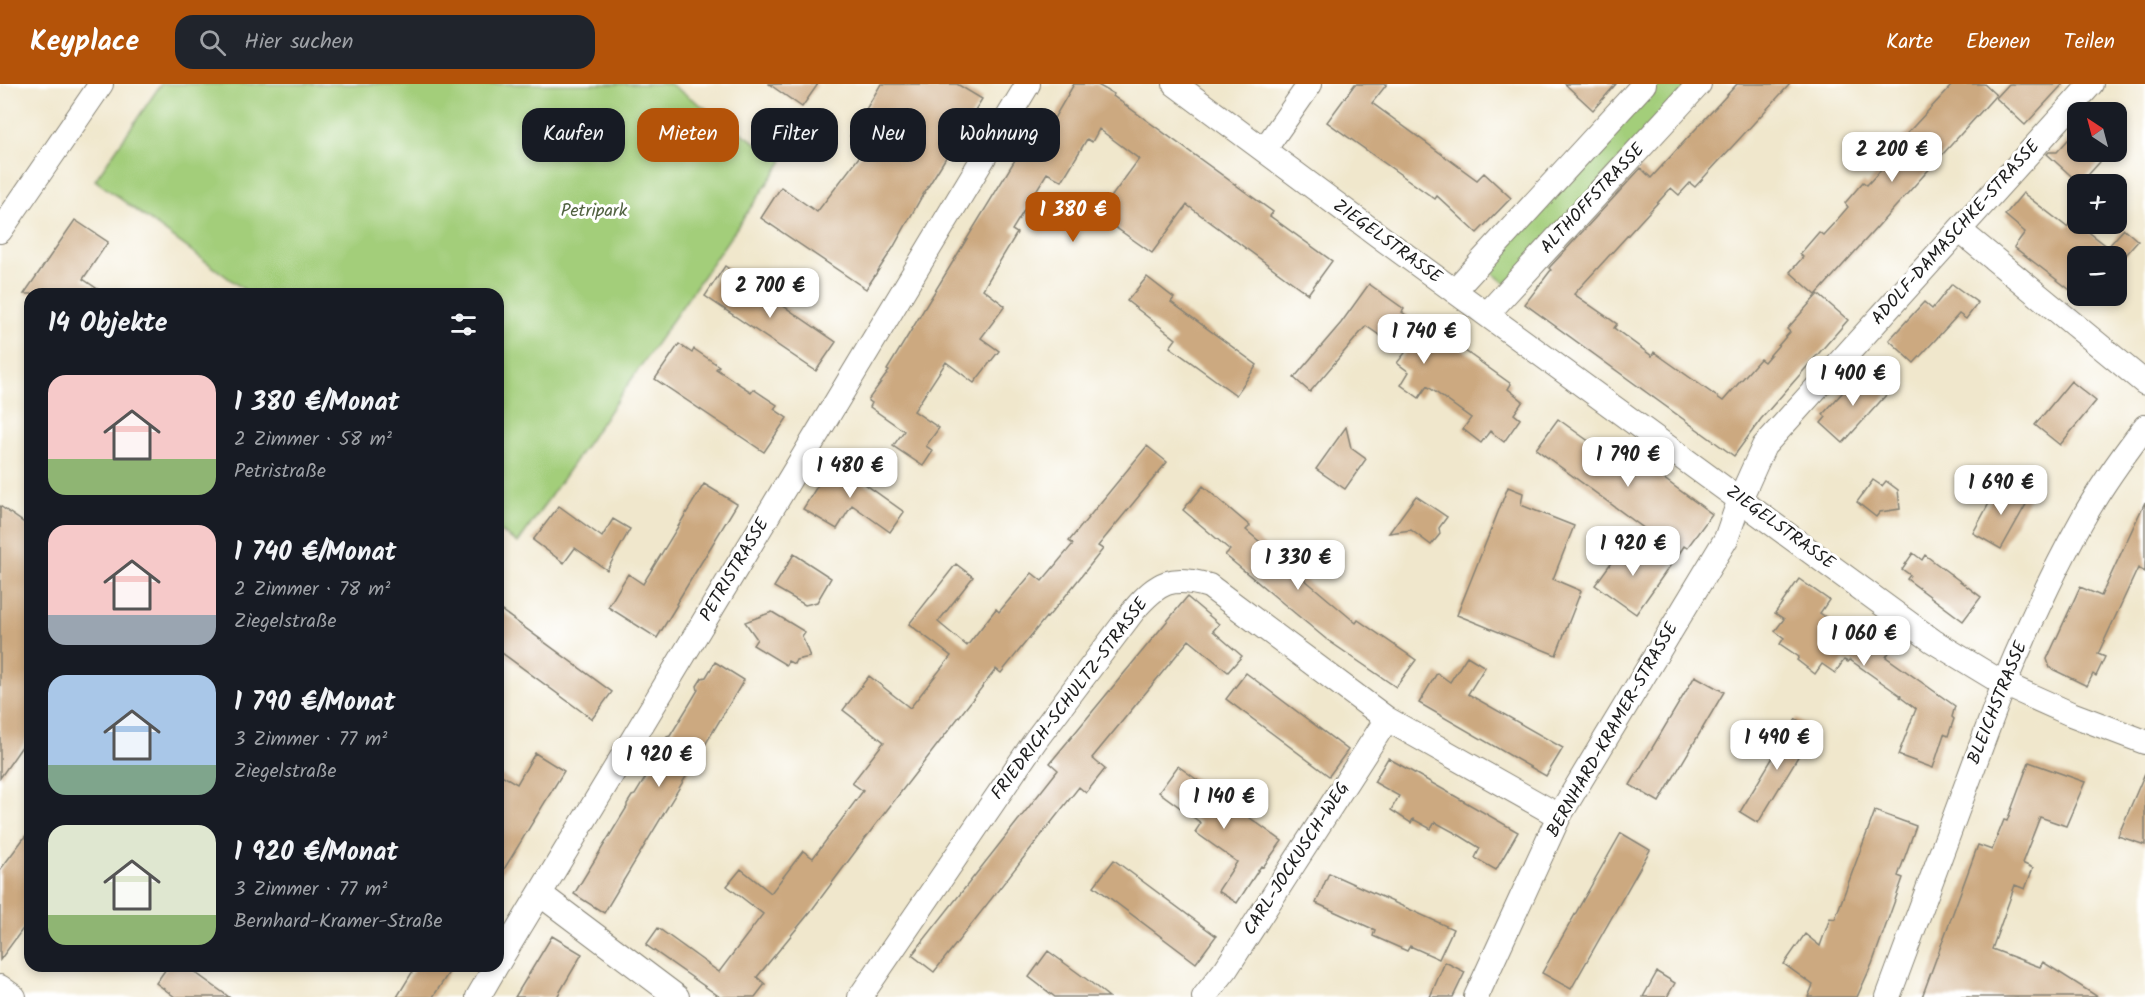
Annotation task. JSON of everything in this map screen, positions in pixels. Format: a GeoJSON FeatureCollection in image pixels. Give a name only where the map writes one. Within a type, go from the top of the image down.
{"type":"FeatureCollection","features":[{"type":"Feature","properties":{"kind":"street"},"geometry":{"type":"LineString","coordinates":[[0,231],[101,84]]}},
{"type":"Feature","properties":{"kind":"street","name":"PETRISTRASSE"},"geometry":{"type":"LineString","coordinates":[[504,953],[1028,84]]}},
{"type":"Feature","properties":{"kind":"street","name":"ZIEGELSTRASSE"},"geometry":{"type":"LineString","coordinates":[[1175,84],[1933,641],[2004,684],[2071,714],[2145,742]]}},
{"type":"Feature","properties":{"kind":"street"},"geometry":{"type":"LineString","coordinates":[[1264,150],[1310,84]]}},
{"type":"Feature","properties":{"kind":"street"},"geometry":{"type":"LineString","coordinates":[[1454,291],[1644,84]]}},
{"type":"Feature","properties":{"kind":"street","name":"ALTHOFFSTRASSE"},"geometry":{"type":"LineString","coordinates":[[1487,314],[1699,84]]}},
{"type":"Feature","properties":{"kind":"street","name":"ADOLF-DAMASCHKE-STRASSE"},"geometry":{"type":"LineString","coordinates":[[1740,499],[1764,446],[2091,84]]}},
{"type":"Feature","properties":{"kind":"street"},"geometry":{"type":"LineString","coordinates":[[1959,230],[2145,383]]}},
{"type":"Feature","properties":{"kind":"street","name":"BLEICHSTRASSE"},"geometry":{"type":"LineString","coordinates":[[1888,997],[2022,641],[2081,521],[2145,427]]}},
{"type":"Feature","properties":{"kind":"street","name":"BERNHARD-KRAMER-STRASSE"},"geometry":{"type":"LineString","coordinates":[[1476,997],[1560,816],[1726,539],[1740,499]]}},
{"type":"Feature","properties":{"kind":"street","name":"FRIEDRICH-SCHULTZ-STRASSE"},"geometry":{"type":"LineString","coordinates":[[860,997],[1035,741],[1150,591],[1168,582],[1188,580],[1209,586],[1387,719],[1560,816]]}},
{"type":"Feature","properties":{"kind":"street","name":"CARL-JOCKUSCH-WEG"},"geometry":{"type":"LineString","coordinates":[[1204,997],[1226,969],[1387,719]]}},
{"type":"Feature","properties":{"kind":"street"},"geometry":{"type":"LineString","coordinates":[[540,894],[677,997]]}},
{"type":"Feature","properties":{"kind":"street","name":"PETRISTRASSE"},"geometry":{"type":"LineString","coordinates":[[478,997],[493,972]]}},
{"type":"Feature","properties":{"kind":"street"},"geometry":{"type":"LineString","coordinates":[[0,987],[14,997]]}},
{"type":"Feature","properties":{"kind":"green space","name":"Petripark"},"geometry":{"type":"Polygon","coordinates":[[[161,84],[670,84],[705,108],[637,108],[637,162],[739,162],[739,131],[751,139],[751,162],[782,162],[518,543],[504,534],[504,288],[242,288],[95,180],[161,84]]]}},
{"type":"Feature","properties":{"kind":"green space"},"geometry":{"type":"Polygon","coordinates":[[[1656,84],[1689,84],[1506,284],[1485,267],[1656,84]]]}},
{"type":"Feature","properties":{"kind":"building"},"geometry":{"type":"Polygon","coordinates":[[[769,84],[818,84],[802,107],[769,84]]]}},
{"type":"Feature","properties":{"kind":"building"},"geometry":{"type":"Polygon","coordinates":[[[881,84],[957,84],[982,99],[976,108],[938,108],[938,162],[943,162],[866,289],[761,218],[781,187],[817,212],[855,162],[926,162],[926,108],[867,108],[881,84]]]}},
{"type":"Feature","properties":{"kind":"building"},"geometry":{"type":"Polygon","coordinates":[[[1074,84],[1096,84],[1114,94],[1113,96],[1273,212],[1270,216],[1332,261],[1308,294],[1187,205],[1152,253],[1098,215],[1139,159],[1099,129],[1092,142],[1087,139],[1062,181],[1047,173],[1012,230],[1017,233],[983,289],[1005,306],[981,338],[999,351],[974,383],[946,362],[914,411],[939,428],[926,446],[933,451],[923,466],[893,446],[904,431],[870,407],[872,403],[868,400],[889,371],[887,370],[1014,162],[1060,162],[1060,108],[1074,84]]]}},
{"type":"Feature","properties":{"kind":"building"},"geometry":{"type":"Polygon","coordinates":[[[1355,84],[1387,84],[1372,103],[1477,180],[1484,173],[1511,198],[1477,233],[1437,196],[1435,199],[1327,122],[1355,84]]]}},
{"type":"Feature","properties":{"kind":"building"},"geometry":{"type":"Polygon","coordinates":[[[1565,84],[1616,84],[1593,110],[1565,84]]]}},
{"type":"Feature","properties":{"kind":"building"},"geometry":{"type":"Polygon","coordinates":[[[1737,84],[1790,84],[1695,187],[1690,183],[1679,195],[1671,188],[1574,294],[1617,324],[1614,328],[1652,356],[1654,352],[1723,401],[1760,359],[1764,362],[1790,332],[1787,329],[1818,294],[1848,320],[1761,419],[1734,456],[1525,304],[1551,270],[1549,268],[1641,168],[1651,178],[1737,84]]]}},
{"type":"Feature","properties":{"kind":"building"},"geometry":{"type":"Polygon","coordinates":[[[1953,84],[1984,84],[1996,95],[1816,295],[1790,272],[1803,257],[1800,254],[1819,232],[1823,235],[1836,221],[1848,207],[1845,203],[1863,182],[1867,185],[1893,157],[1889,153],[1953,84]]]}},
{"type":"Feature","properties":{"kind":"building"},"geometry":{"type":"Polygon","coordinates":[[[2009,84],[2063,84],[2025,125],[1996,98],[2009,84]]]}},
{"type":"Feature","properties":{"kind":"building"},"geometry":{"type":"Polygon","coordinates":[[[2067,141],[2067,162],[2100,162],[2089,174],[2069,174],[2047,154],[2057,152],[2067,141]]]}},
{"type":"Feature","properties":{"kind":"building"},"geometry":{"type":"Polygon","coordinates":[[[2023,193],[2067,227],[2067,234],[2091,234],[2107,246],[2067,246],[2067,288],[2014,247],[2025,232],[2005,215],[2023,193]]]}},
{"type":"Feature","properties":{"kind":"building"},"geometry":{"type":"Polygon","coordinates":[[[75,220],[108,242],[83,279],[96,288],[28,288],[75,220]]]}},
{"type":"Feature","properties":{"kind":"building"},"geometry":{"type":"Polygon","coordinates":[[[2127,232],[2138,241],[2127,254],[2127,246],[2109,246],[2120,234],[2127,234],[2127,232]]]}},
{"type":"Feature","properties":{"kind":"building"},"geometry":{"type":"Polygon","coordinates":[[[725,266],[836,342],[816,371],[705,296],[725,266]]]}},
{"type":"Feature","properties":{"kind":"building"},"geometry":{"type":"Polygon","coordinates":[[[1147,277],[1174,298],[1171,302],[1257,365],[1236,395],[1170,347],[1176,339],[1127,301],[1147,277]]]}},
{"type":"Feature","properties":{"kind":"building"},"geometry":{"type":"Polygon","coordinates":[[[1369,284],[1404,309],[1402,312],[1444,343],[1447,338],[1511,384],[1508,389],[1523,401],[1514,414],[1520,419],[1504,442],[1490,431],[1481,443],[1463,429],[1471,418],[1427,386],[1419,398],[1401,385],[1409,372],[1397,363],[1405,353],[1366,326],[1310,392],[1294,378],[1341,323],[1369,284]]]}},
{"type":"Feature","properties":{"kind":"building"},"geometry":{"type":"Polygon","coordinates":[[[1952,284],[1978,303],[1966,319],[1959,314],[1914,363],[1889,340],[1924,302],[1932,309],[1952,284]]]}},
{"type":"Feature","properties":{"kind":"building"},"geometry":{"type":"Polygon","coordinates":[[[679,344],[692,353],[694,349],[719,366],[716,369],[751,392],[753,389],[777,405],[774,409],[787,418],[764,452],[655,379],[679,344]]]}},
{"type":"Feature","properties":{"kind":"building"},"geometry":{"type":"Polygon","coordinates":[[[1862,371],[1887,394],[1843,443],[1821,423],[1826,417],[1823,414],[1862,371]]]}},
{"type":"Feature","properties":{"kind":"building"},"geometry":{"type":"Polygon","coordinates":[[[2071,381],[2096,401],[2060,445],[2035,425],[2071,381]]]}},
{"type":"Feature","properties":{"kind":"building"},"geometry":{"type":"Polygon","coordinates":[[[1558,419],[1633,473],[1641,462],[1712,514],[1687,548],[1684,546],[1679,554],[1536,449],[1558,419]]]}},
{"type":"Feature","properties":{"kind":"building"},"geometry":{"type":"Polygon","coordinates":[[[1346,427],[1351,448],[1366,459],[1345,489],[1316,469],[1346,427]]]}},
{"type":"Feature","properties":{"kind":"building"},"geometry":{"type":"Polygon","coordinates":[[[1147,446],[1167,462],[1098,546],[1103,549],[1063,599],[1001,673],[996,669],[811,911],[757,977],[765,984],[755,997],[720,997],[646,945],[658,928],[719,972],[763,914],[727,886],[741,869],[771,893],[803,851],[813,858],[863,791],[852,783],[884,742],[843,710],[869,676],[910,708],[951,656],[909,624],[956,564],[973,577],[938,622],[967,646],[996,609],[999,612],[1032,573],[1042,581],[1073,544],[1069,541],[1147,446]]]}},
{"type":"Feature","properties":{"kind":"building"},"geometry":{"type":"Polygon","coordinates":[[[834,459],[868,480],[865,484],[904,512],[890,532],[852,505],[837,529],[803,509],[834,459]]]}},
{"type":"Feature","properties":{"kind":"building"},"geometry":{"type":"Polygon","coordinates":[[[1873,480],[1882,486],[1886,481],[1898,490],[1900,509],[1880,512],[1876,517],[1857,502],[1873,480]]]}},
{"type":"Feature","properties":{"kind":"building"},"geometry":{"type":"Polygon","coordinates":[[[2000,483],[2029,499],[2001,549],[1973,533],[2000,483]]]}},
{"type":"Feature","properties":{"kind":"building"},"geometry":{"type":"Polygon","coordinates":[[[704,484],[737,504],[657,638],[608,607],[628,574],[643,584],[704,484]]]}},
{"type":"Feature","properties":{"kind":"building"},"geometry":{"type":"Polygon","coordinates":[[[1203,486],[1250,526],[1246,530],[1356,623],[1358,620],[1416,660],[1396,687],[1326,639],[1225,555],[1230,550],[1183,510],[1203,486]]]}},
{"type":"Feature","properties":{"kind":"building"},"geometry":{"type":"Polygon","coordinates":[[[1508,487],[1523,493],[1521,505],[1574,526],[1553,579],[1581,591],[1556,655],[1457,615],[1508,487]]]}},
{"type":"Feature","properties":{"kind":"building"},"geometry":{"type":"Polygon","coordinates":[[[1416,496],[1447,517],[1439,528],[1440,534],[1431,545],[1411,530],[1389,533],[1416,496]]]}},
{"type":"Feature","properties":{"kind":"building"},"geometry":{"type":"Polygon","coordinates":[[[2145,502],[2145,572],[2138,568],[2098,654],[2105,657],[2096,676],[2093,674],[2087,686],[2050,668],[2047,659],[2080,587],[2101,596],[2145,502]]]}},
{"type":"Feature","properties":{"kind":"building"},"geometry":{"type":"Polygon","coordinates":[[[0,506],[24,523],[24,744],[0,778],[0,506]]]}},
{"type":"Feature","properties":{"kind":"building"},"geometry":{"type":"Polygon","coordinates":[[[559,506],[602,537],[613,519],[630,529],[607,570],[575,548],[564,563],[533,540],[559,506]]]}},
{"type":"Feature","properties":{"kind":"building"},"geometry":{"type":"Polygon","coordinates":[[[1624,545],[1672,563],[1636,614],[1595,585],[1624,545]]]}},
{"type":"Feature","properties":{"kind":"building"},"geometry":{"type":"Polygon","coordinates":[[[1913,553],[1922,560],[1925,555],[1981,597],[1963,621],[1907,579],[1910,575],[1902,569],[1913,553]]]}},
{"type":"Feature","properties":{"kind":"building"},"geometry":{"type":"Polygon","coordinates":[[[794,554],[831,578],[817,602],[805,605],[774,587],[794,554]]]}},
{"type":"Feature","properties":{"kind":"building"},"geometry":{"type":"Polygon","coordinates":[[[1799,579],[1829,600],[1820,613],[1856,638],[1865,625],[1894,645],[1886,657],[1955,706],[1952,717],[1954,719],[1948,736],[1944,734],[1933,768],[1898,755],[1916,709],[1901,696],[1850,660],[1848,662],[1844,660],[1835,673],[1822,664],[1815,674],[1797,660],[1799,657],[1780,644],[1784,638],[1775,631],[1784,619],[1775,613],[1799,579]]]}},
{"type":"Feature","properties":{"kind":"building"},"geometry":{"type":"Polygon","coordinates":[[[1187,597],[1219,624],[1213,631],[1242,656],[1228,672],[1189,640],[1092,758],[1105,769],[1086,793],[1079,787],[934,972],[912,955],[1058,770],[1050,763],[1187,597]]]}},
{"type":"Feature","properties":{"kind":"building"},"geometry":{"type":"Polygon","coordinates":[[[504,612],[612,692],[592,719],[504,654],[504,612]]]}},
{"type":"Feature","properties":{"kind":"building"},"geometry":{"type":"Polygon","coordinates":[[[772,612],[805,632],[802,636],[810,657],[796,660],[794,664],[788,661],[786,665],[753,645],[757,639],[745,622],[772,612]]]}},
{"type":"Feature","properties":{"kind":"building"},"geometry":{"type":"Polygon","coordinates":[[[1467,656],[1485,667],[1468,694],[1563,748],[1546,776],[1419,703],[1437,673],[1450,682],[1467,656]]]}},
{"type":"Feature","properties":{"kind":"building"},"geometry":{"type":"Polygon","coordinates":[[[715,662],[744,680],[604,913],[574,894],[627,804],[663,749],[662,745],[698,690],[697,686],[715,662]]]}},
{"type":"Feature","properties":{"kind":"building"},"geometry":{"type":"Polygon","coordinates":[[[1246,673],[1348,750],[1329,776],[1226,699],[1246,673]]]}},
{"type":"Feature","properties":{"kind":"building"},"geometry":{"type":"Polygon","coordinates":[[[1695,676],[1724,692],[1659,802],[1630,785],[1695,676]]]}},
{"type":"Feature","properties":{"kind":"building"},"geometry":{"type":"Polygon","coordinates":[[[1796,719],[1814,730],[1758,823],[1740,812],[1796,719]]]}},
{"type":"Feature","properties":{"kind":"building"},"geometry":{"type":"Polygon","coordinates":[[[535,753],[564,771],[504,869],[504,776],[517,784],[535,753]]]}},
{"type":"Feature","properties":{"kind":"building"},"geometry":{"type":"Polygon","coordinates":[[[1388,758],[1518,832],[1496,870],[1475,858],[1480,848],[1459,835],[1435,822],[1431,829],[1413,819],[1411,823],[1391,810],[1399,796],[1374,782],[1388,758]]]}},
{"type":"Feature","properties":{"kind":"building"},"geometry":{"type":"Polygon","coordinates":[[[2029,762],[2085,782],[2066,826],[2040,817],[2022,863],[2033,868],[2025,889],[2015,885],[1992,949],[2040,967],[2043,962],[2098,997],[1922,997],[1978,845],[1992,850],[2004,820],[2007,821],[2029,762]]]}},
{"type":"Feature","properties":{"kind":"building"},"geometry":{"type":"Polygon","coordinates":[[[1178,766],[1282,841],[1263,867],[1261,866],[1237,903],[1218,891],[1237,862],[1195,832],[1201,823],[1159,792],[1178,766]]]}},
{"type":"Feature","properties":{"kind":"building"},"geometry":{"type":"Polygon","coordinates":[[[2145,773],[2145,845],[2118,836],[2145,773]]]}},
{"type":"Feature","properties":{"kind":"building"},"geometry":{"type":"Polygon","coordinates":[[[1875,811],[1916,826],[1898,876],[1903,878],[1872,964],[1857,997],[1808,997],[1813,985],[1784,964],[1805,934],[1820,946],[1830,918],[1835,919],[1875,811]]]}},
{"type":"Feature","properties":{"kind":"building"},"geometry":{"type":"Polygon","coordinates":[[[1621,833],[1650,850],[1571,989],[1542,973],[1621,833]]]}},
{"type":"Feature","properties":{"kind":"building"},"geometry":{"type":"Polygon","coordinates":[[[24,838],[24,927],[0,960],[0,870],[24,838]]]}},
{"type":"Feature","properties":{"kind":"building"},"geometry":{"type":"Polygon","coordinates":[[[1114,860],[1216,936],[1196,963],[1094,886],[1114,860]]]}},
{"type":"Feature","properties":{"kind":"building"},"geometry":{"type":"Polygon","coordinates":[[[1329,873],[1453,929],[1439,959],[1410,946],[1407,951],[1373,936],[1375,930],[1316,903],[1329,873]]]}},
{"type":"Feature","properties":{"kind":"building"},"geometry":{"type":"Polygon","coordinates":[[[552,936],[582,954],[557,997],[515,997],[552,936]]]}},
{"type":"Feature","properties":{"kind":"building"},"geometry":{"type":"Polygon","coordinates":[[[1048,951],[1109,997],[1055,997],[1029,977],[1048,951]]]}},
{"type":"Feature","properties":{"kind":"building"},"geometry":{"type":"Polygon","coordinates":[[[1445,962],[1465,972],[1453,997],[1430,997],[1445,962]]]}},
{"type":"Feature","properties":{"kind":"building"},"geometry":{"type":"Polygon","coordinates":[[[164,972],[194,972],[229,997],[175,997],[156,983],[164,972]]]}},
{"type":"Feature","properties":{"kind":"building"},"geometry":{"type":"Polygon","coordinates":[[[412,972],[449,972],[433,997],[397,997],[412,972]]]}},
{"type":"Feature","properties":{"kind":"building"},"geometry":{"type":"Polygon","coordinates":[[[1657,972],[1675,983],[1667,997],[1643,997],[1657,972]]]}}]}
